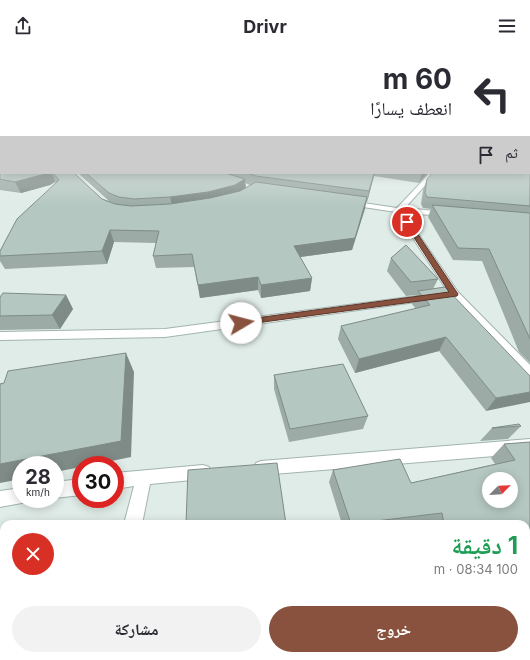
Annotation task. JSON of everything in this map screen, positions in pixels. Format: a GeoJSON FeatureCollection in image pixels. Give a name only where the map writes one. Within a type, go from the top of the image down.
{"type":"FeatureCollection","features":[{"type":"Feature","properties":{"kind":"street"},"geometry":{"type":"LineString","coordinates":[[399,210],[432,174]]}},
{"type":"Feature","properties":{"kind":"street"},"geometry":{"type":"LineString","coordinates":[[346,203],[453,215]]}},
{"type":"Feature","properties":{"kind":"street"},"geometry":{"type":"LineString","coordinates":[[399,210],[454,294],[530,373]]}},
{"type":"Feature","properties":{"kind":"street"},"geometry":{"type":"LineString","coordinates":[[0,336],[165,333],[454,294]]}},
{"type":"Feature","properties":{"kind":"street"},"geometry":{"type":"LineString","coordinates":[[247,469],[530,446]]}},
{"type":"Feature","properties":{"kind":"street"},"geometry":{"type":"LineString","coordinates":[[124,480],[215,471]]}},
{"type":"Feature","properties":{"kind":"street"},"geometry":{"type":"LineString","coordinates":[[134,520],[144,477]]}},
{"type":"Feature","properties":{"kind":"street"},"geometry":{"type":"LineString","coordinates":[[0,499],[12,497]]}},
{"type":"Feature","properties":{"kind":"building"},"geometry":{"type":"Polygon","coordinates":[[[0,174],[45,174],[15,182],[0,179],[0,174]]]}},
{"type":"Feature","properties":{"kind":"building"},"geometry":{"type":"Polygon","coordinates":[[[54,174],[75,174],[102,199],[115,204],[131,206],[170,204],[210,198],[240,191],[256,182],[367,197],[355,238],[294,246],[312,278],[261,285],[258,277],[198,285],[192,254],[153,256],[159,231],[110,230],[102,251],[0,256],[0,251],[17,219],[59,180],[54,174]]]}},
{"type":"Feature","properties":{"kind":"building"},"geometry":{"type":"Polygon","coordinates":[[[87,174],[228,174],[245,179],[235,185],[208,192],[170,197],[134,199],[119,197],[109,193],[87,174]]]}},
{"type":"Feature","properties":{"kind":"building"},"geometry":{"type":"Polygon","coordinates":[[[250,174],[374,174],[369,191],[250,174]]]}},
{"type":"Feature","properties":{"kind":"building"},"geometry":{"type":"Polygon","coordinates":[[[431,174],[530,174],[530,206],[427,197],[425,193],[427,179],[431,174]]]}},
{"type":"Feature","properties":{"kind":"building"},"geometry":{"type":"Polygon","coordinates":[[[432,205],[530,213],[530,339],[489,249],[458,248],[432,205]]]}},
{"type":"Feature","properties":{"kind":"building"},"geometry":{"type":"Polygon","coordinates":[[[406,245],[438,279],[411,282],[391,258],[406,245]]]}},
{"type":"Feature","properties":{"kind":"building"},"geometry":{"type":"Polygon","coordinates":[[[445,287],[530,376],[530,392],[496,398],[446,337],[359,359],[341,326],[430,305],[418,291],[445,287]]]}},
{"type":"Feature","properties":{"kind":"building"},"geometry":{"type":"Polygon","coordinates":[[[3,293],[66,295],[52,315],[0,316],[0,297],[3,293]]]}},
{"type":"Feature","properties":{"kind":"building"},"geometry":{"type":"Polygon","coordinates":[[[126,353],[121,441],[42,456],[12,456],[12,462],[0,464],[0,384],[4,383],[8,371],[126,353]]]}},
{"type":"Feature","properties":{"kind":"building"},"geometry":{"type":"Polygon","coordinates":[[[343,364],[368,416],[290,429],[274,375],[343,364]]]}},
{"type":"Feature","properties":{"kind":"building"},"geometry":{"type":"Polygon","coordinates":[[[519,424],[521,426],[492,428],[519,424]]]}},
{"type":"Feature","properties":{"kind":"building"},"geometry":{"type":"Polygon","coordinates":[[[530,442],[530,520],[443,520],[442,513],[384,520],[350,520],[333,470],[400,459],[411,483],[515,460],[504,444],[530,442]]]}},
{"type":"Feature","properties":{"kind":"building"},"geometry":{"type":"Polygon","coordinates":[[[277,463],[285,520],[186,520],[188,470],[277,463]]]}},
{"type":"Feature","properties":{"kind":"route"},"geometry":{"type":"LineString","coordinates":[[241,323],[454,294],[407,222]]}}]}
